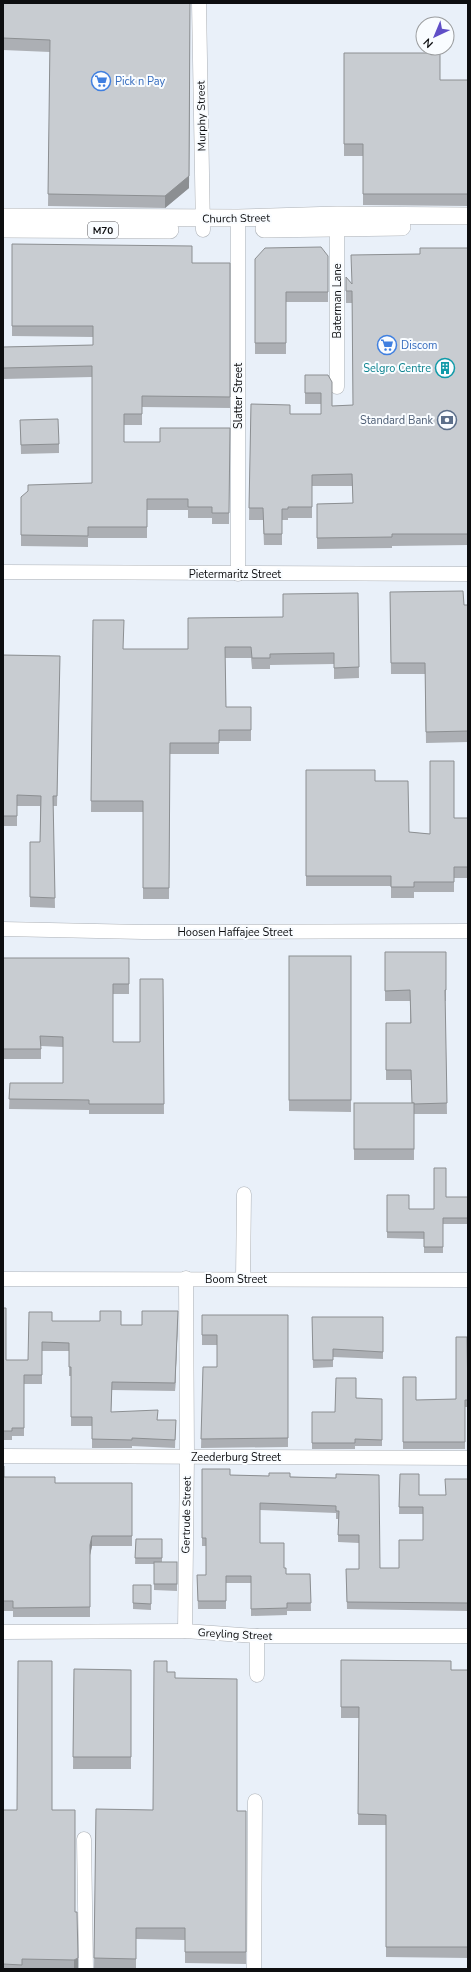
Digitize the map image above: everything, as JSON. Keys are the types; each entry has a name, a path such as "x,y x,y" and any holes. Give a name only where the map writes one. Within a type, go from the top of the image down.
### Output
{"main road":[{"name":"Church Street","path":"3,218 238,224 337,222 468,216"},
{"name":"Church Street","path":"337,222 468,228"},
{"name":"Church Street","path":"3,230 203,224"}],"street":[{"name":"Murphy Street","path":"199,3 203,224"},
{"name":"Baterman Lane","path":"337,222 337,387"},
{"name":"Slatter Street","path":"238,224 238,574"},
{"name":"Pietermaritz Street","path":"3,572 468,574"},
{"name":"Hoosen Haffajee Street","path":"3,929 143,932 468,931"},
{"path":"243,1279 244,1194"},
{"name":"Boom Street","path":"3,1279 186,1278 468,1280"},
{"name":"Gertrude Street","path":"185,1631 187,1456 186,1278"},
{"name":"Zeederburg Street","path":"3,1456 468,1458"},
{"name":"Greyling Street","path":"3,1632 185,1631 257,1636 468,1636"},
{"path":"257,1636 257,1675"},
{"path":"254,1969 255,1801"},
{"path":"84,1838 86,1969"}],"shaded area":[{"path":"3,3 468,3 468,1969 3,1969"}],"building":[{"path":"3,3 190,3 189,176 165,196 48,194 50,40 3,38"},
{"path":"344,53 415,53 415,56 440,56 440,80 468,80 468,194 363,194 363,144 344,144"},
{"path":"12,244 192,246 192,263 230,263 230,397 142,396 142,414 124,414 124,442 160,442 160,428 230,428 229,513 212,513 212,507 188,507 188,499 147,499 147,527 88,527 88,536 21,535 21,497 28,491 28,485 92,483 92,366 3,368 3,347 93,345 93,326 12,326"},
{"path":"321,247 328,256 328,292 286,292 286,343 255,343 255,259 265,248"},
{"path":"420,248 468,248 468,534 392,534 392,537 317,538 317,504 353,503 352,474 312,475 312,507 288,507 288,509 282,509 282,534 264,534 263,508 249,508 251,404 290,405 290,414 321,414 321,393 305,393 305,375 328,375 332,382 332,406 353,405 352,291 346,291 346,277 352,284 351,255 420,254"},
{"path":"58,419 59,444 21,445 20,420"},
{"path":"463,591 464,605 468,605 468,731 426,732 425,663 391,663 390,592"},
{"path":"358,593 359,667 334,668 334,653 270,654 270,658 252,658 251,647 225,647 226,707 251,707 251,730 219,730 219,743 170,743 169,888 143,888 143,801 91,801 93,620 124,620 123,649 188,649 188,618 283,617 283,594"},
{"path":"3,655 60,656 57,796 53,796 55,898 30,897 30,842 40,842 41,796 17,795 17,816 3,816"},
{"path":"430,761 454,761 454,818 468,818 468,867 454,867 454,882 414,882 414,887 391,887 391,876 306,876 306,770 375,770 375,781 408,781 409,832 430,834"},
{"path":"385,952 446,952 445,990 447,1103 412,1103 411,1070 386,1070 386,1023 411,1023 410,990 385,991"},
{"path":"289,956 351,956 351,1100 289,1100"},
{"path":"3,958 129,958 129,984 113,984 113,1042 140,1042 140,979 163,979 164,1104 89,1104 89,1100 9,1099 10,1083 63,1083 63,1037 40,1036 41,1049 3,1049"},
{"path":"354,1103 414,1103 414,1149 354,1149"},
{"path":"434,1168 446,1168 446,1197 468,1197 468,1218 443,1218 443,1247 424,1247 424,1232 387,1232 387,1195 409,1195 409,1209 434,1209"},
{"path":"3,1308 6,1308 6,1360 28,1360 29,1312 52,1312 52,1321 100,1321 100,1311 121,1311 121,1325 142,1325 142,1311 178,1311 175,1383 112,1382 111,1412 158,1410 157,1420 176,1420 175,1440 132,1438 132,1440 92,1439 92,1417 71,1417 71,1367 69,1367 69,1343 42,1342 42,1375 24,1375 24,1428 12,1428 12,1431 3,1431"},
{"path":"202,1315 288,1315 288,1438 201,1439 203,1367 217,1367 217,1335 202,1335"},
{"path":"312,1317 383,1317 383,1352 333,1349 333,1360 313,1360"},
{"path":"456,1337 467,1337 468,1400 465,1400 465,1442 403,1442 403,1377 416,1377 416,1400 456,1399"},
{"path":"336,1378 356,1378 356,1398 382,1399 382,1440 355,1439 355,1443 312,1443 312,1412 335,1412"},
{"path":"3,1466 4,1477 55,1477 55,1483 132,1483 132,1536 92,1536 90,1545 90,1607 13,1608 13,1601 3,1601"},
{"path":"202,1469 230,1469 230,1475 269,1476 269,1473 290,1473 290,1477 336,1478 336,1474 379,1475 380,1568 399,1568 399,1540 423,1540 423,1507 399,1507 400,1474 419,1474 419,1495 446,1495 445,1479 468,1479 468,1603 347,1602 346,1569 359,1569 359,1535 338,1535 339,1511 336,1511 336,1506 260,1503 260,1543 284,1543 284,1568 286,1568 286,1574 310,1574 311,1603 287,1603 287,1608 251,1609 251,1576 226,1576 226,1601 198,1601 197,1575 206,1575 206,1538 202,1538"},
{"path":"136,1539 162,1539 162,1558 135,1558"},
{"path":"154,1562 177,1562 177,1584 154,1584"},
{"path":"133,1585 151,1585 151,1604 133,1603"},
{"path":"341,1660 451,1661 451,1670 468,1670 468,1947 386,1947 386,1815 358,1814 359,1707 341,1707"},
{"path":"18,1661 52,1661 52,1810 75,1810 75,1912 77,1912 78,1958 74,1960 22,1959 22,1965 3,1964 3,1810 17,1810"},
{"path":"154,1661 167,1661 167,1672 175,1672 175,1678 237,1679 237,1811 246,1811 246,1952 185,1952 185,1928 136,1928 136,1959 94,1958 96,1809 153,1810"},
{"path":"74,1669 131,1670 131,1757 73,1757"}],"place":[{"name":"Pick n Pay","path":"101,81"},
{"name":"Discom","path":"387,345"},
{"name":"Selgro Centre","path":"445,368"},
{"name":"Standard Bank","path":"447,420"}]}
